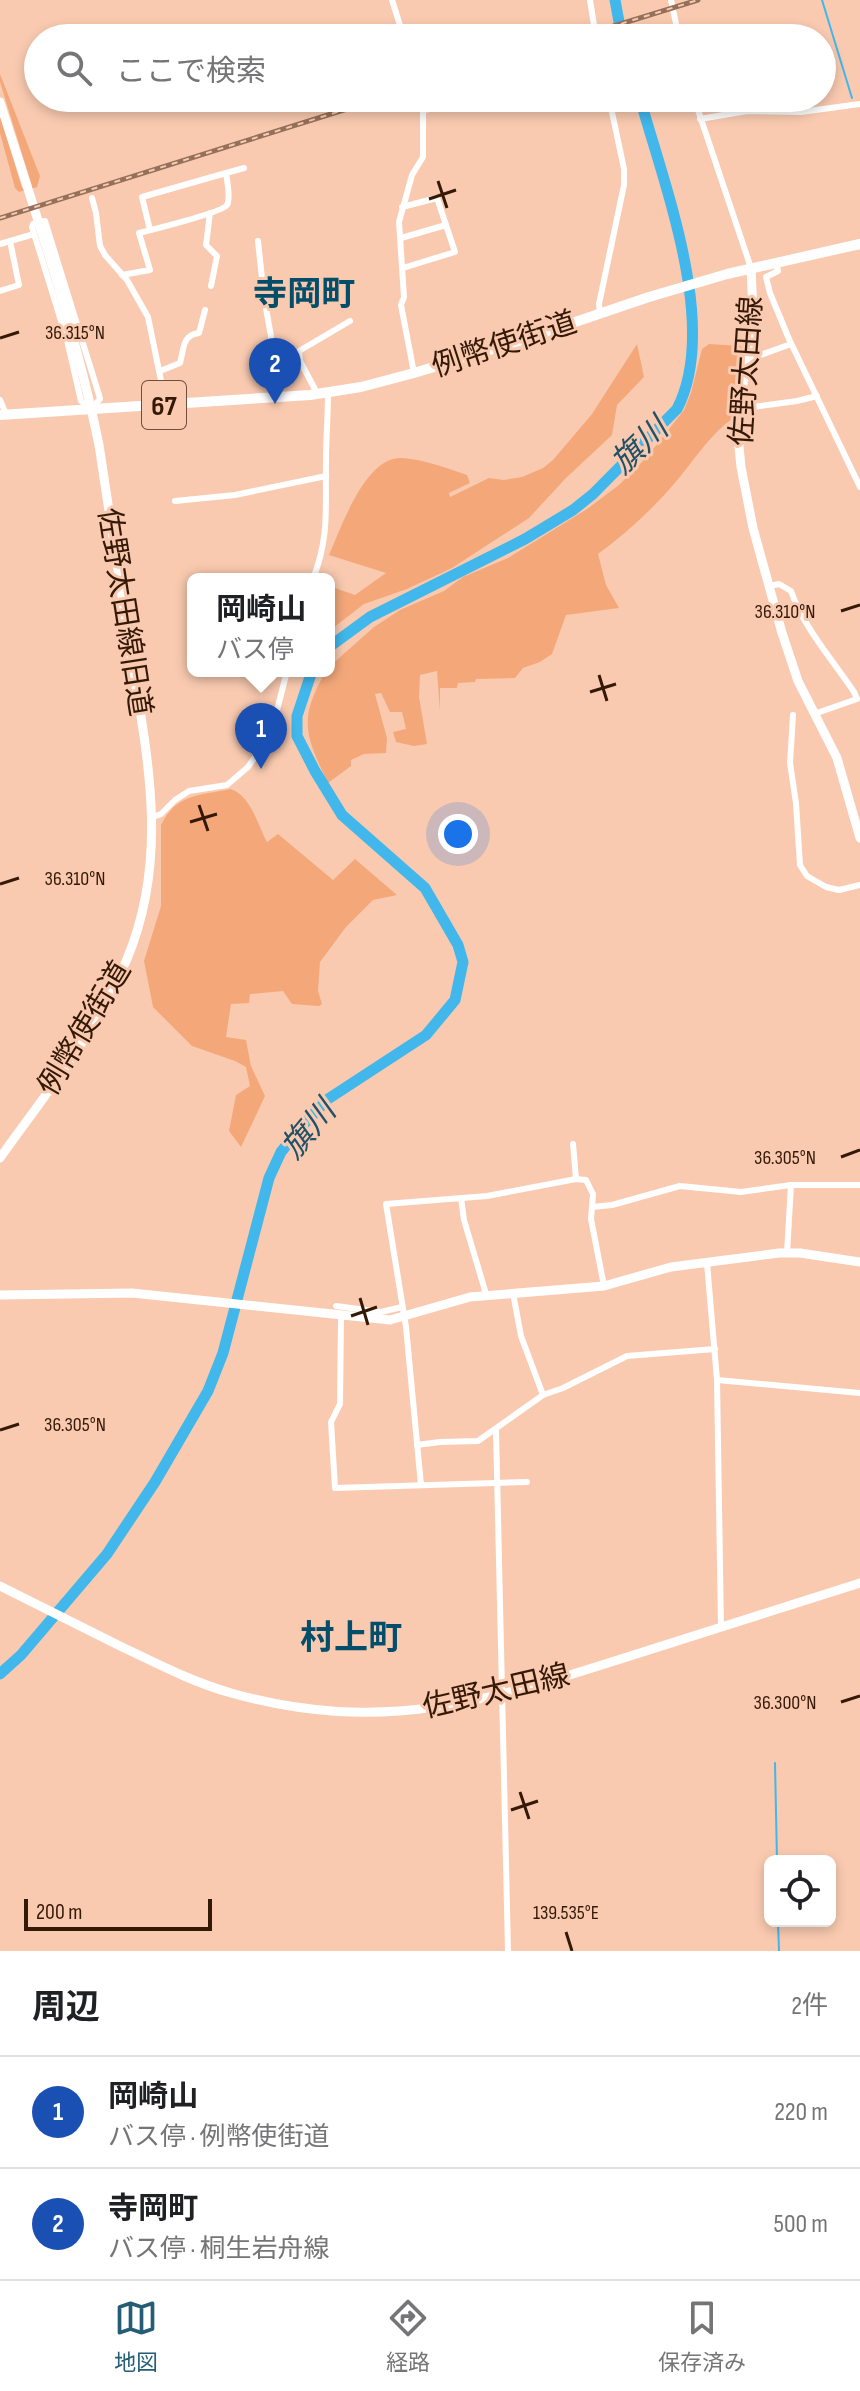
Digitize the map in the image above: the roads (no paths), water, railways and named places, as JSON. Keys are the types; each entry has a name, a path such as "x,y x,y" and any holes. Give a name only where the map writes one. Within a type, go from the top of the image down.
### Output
{"main road":[{"name":"佐野太田線旧道","path":"0,102 84,372 99,445 153,817"},
{"name":"例幣使街道","path":"323,394 414,373 658,294 746,269 860,244"},
{"name":"佐野太田線","path":"746,269 753,312 739,409 738,452 753,528 798,681 837,758 860,838"},
{"name":"67","path":"3,415 323,394"},
{"name":"例幣使街道","path":"0,1158 105,1004 127,960 148,882 153,817"},
{"path":"0,1295 102,1292 390,1320 403,1312 486,1294 604,1286 671,1267 787,1253 860,1262"},
{"name":"佐野太田線","path":"0,1586 204,1684 253,1699 302,1708 360,1713 403,1712 467,1703 502,1694 860,1583"}],"street":[{"path":"392,0 400,24"},
{"path":"590,0 594,24"},
{"path":"671,0 676,24"},
{"path":"836,107 860,104"},
{"path":"414,373 401,305 404,297 399,222 412,175 423,157 424,112"},
{"path":"600,313 599,304 624,185 624,169 612,112"},
{"path":"698,112 746,269"},
{"path":"700,119 741,112"},
{"path":"150,230 142,197 244,168"},
{"path":"122,275 150,270 139,233 224,209 228,203 226,173"},
{"path":"92,198 100,246 139,299 148,317 166,405"},
{"path":"402,207 437,198 455,252 403,268"},
{"path":"210,213 206,245 217,256 211,286"},
{"path":"46,222 100,399 91,409 80,397 33,224 46,222"},
{"path":"401,238 446,225"},
{"path":"0,244 34,234"},
{"path":"0,291 19,285 10,241"},
{"path":"258,241 275,359 278,362 298,356"},
{"path":"776,262 778,271 766,279 791,344 860,487"},
{"path":"160,371 180,363 184,341 199,333 205,310"},
{"path":"298,356 301,349 350,321"},
{"path":"747,357 791,344"},
{"path":"298,356 323,394 327,529 315,573"},
{"path":"739,409 817,396"},
{"path":"0,400 3,415"},
{"path":"175,501 235,495 326,476"},
{"path":"769,586 784,586 791,591 796,605 857,699 814,714"},
{"path":"153,817 189,791 227,785 248,767 271,734 285,677"},
{"path":"793,715 790,763 800,865 807,876 826,887 839,890 860,885"},
{"path":"573,1144 576,1179"},
{"path":"421,1485 414,1391 386,1204 511,1193 580,1178 589,1183 593,1194 591,1219 604,1286"},
{"path":"592,1207 612,1205 680,1186 741,1192 791,1185 860,1185"},
{"path":"787,1253 791,1185"},
{"path":"461,1198 464,1220 486,1294"},
{"path":"707,1263 717,1380 721,1627"},
{"path":"513,1293 521,1336 543,1395"},
{"path":"340,1308 403,1312"},
{"path":"341,1319 340,1404 331,1422 335,1488 527,1482"},
{"path":"417,1445 478,1441 543,1395 627,1356 715,1349"},
{"path":"717,1380 860,1393"},
{"path":"496,1430 508,1951"}],"waterway":[{"name":"旗川","path":"615,0 619,24"},
{"path":"822,0 829,24"},
{"path":"836,46 852,98"},
{"name":"旗川","path":"335,643 370,617 525,539 573,510 593,494 677,409 689,375 693,337 690,297 673,212 644,112"},
{"name":"旗川","path":"0,1674 21,1655 107,1554 155,1482 208,1391 223,1353 269,1178 281,1152 328,1099 426,1035 455,1000 463,962 458,945 425,888 342,815 297,736 297,716 310,677"},
{"path":"775,1763 777,1855"},
{"path":"778,1927 779,1951"}],"railway":[{"path":"620,24 698,0"},
{"path":"0,218 337,112"}],"place":[{"name":"寺岡町","path":"275,404"},
{"name":"岡崎山","path":"261,769"}],"district":[{"name":"寺岡町","path":"304,293"},
{"name":"村上町","path":"351,1637"}]}
